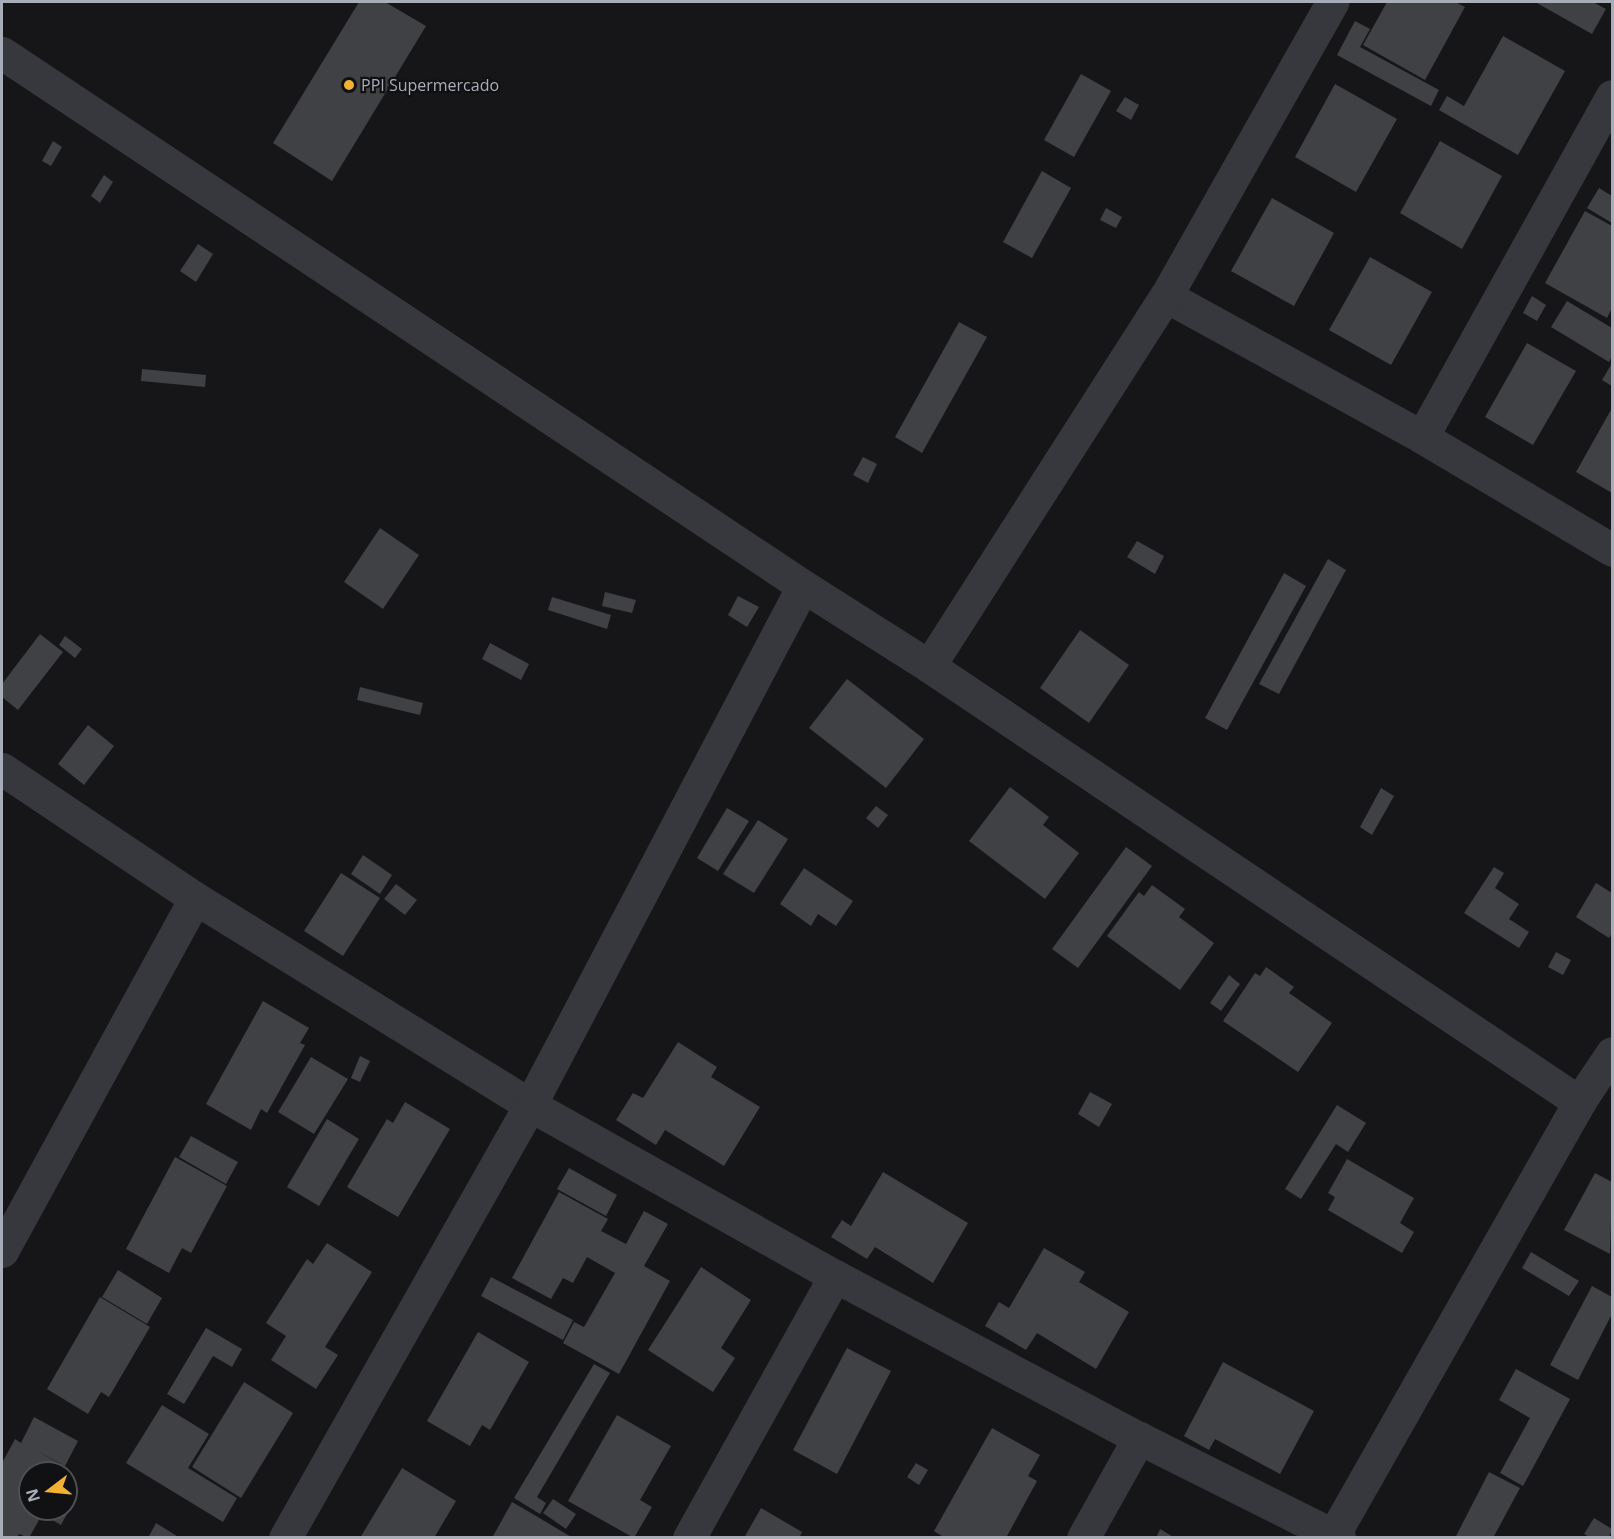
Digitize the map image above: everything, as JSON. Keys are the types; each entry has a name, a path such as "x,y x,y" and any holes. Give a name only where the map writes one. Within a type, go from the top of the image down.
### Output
{"street":[{"path":"929,666 1166,296 1332,2"},
{"path":"2,53 803,586 929,666 1579,1102"},
{"path":"1422,437 1612,96"},
{"path":"1166,296 1422,437 1612,550"},
{"path":"285,1538 530,1105 803,586"},
{"path":"2,769 195,898 530,1105 835,1276 1139,1438 1337,1536 1579,1102 1612,1053"},
{"path":"2,1251 195,898"},
{"path":"689,1538 835,1276"},
{"path":"1083,1538 1139,1438"}],"building":[{"name":"PPI Supermercado","path":"359,2 385,2 426,26 332,181 273,143"},
{"path":"1387,2 1455,2 1465,7 1425,80 1363,45"},
{"path":"1535,2 1593,2 1606,9 1592,34"},
{"path":"1355,21 1370,29 1360,47 1439,90 1431,106 1337,55"},
{"path":"1503,36 1565,71 1518,155 1439,110 1447,96 1464,106"},
{"path":"1081,74 1111,91 1074,157 1044,140"},
{"path":"1335,84 1397,119 1356,192 1295,157"},
{"path":"1125,97 1139,105 1131,120 1116,111"},
{"path":"53,141 62,147 51,166 42,161"},
{"path":"1440,141 1502,176 1462,249 1400,213"},
{"path":"1042,171 1071,188 1032,258 1003,242"},
{"path":"104,175 113,182 100,203 91,196"},
{"path":"1599,188 1612,196 1612,223 1587,208"},
{"path":"1272,198 1334,233 1294,306 1231,271"},
{"path":"1106,208 1122,217 1116,228 1100,220"},
{"path":"1585,211 1612,226 1612,308 1607,318 1545,283"},
{"path":"198,244 213,254 196,282 180,271"},
{"path":"1370,257 1432,292 1391,365 1329,330"},
{"path":"1532,296 1546,305 1537,321 1523,313"},
{"path":"1567,301 1612,328 1612,356 1609,362 1551,327"},
{"path":"959,322 987,337 922,453 895,437"},
{"path":"1527,343 1576,371 1533,445 1485,417"},
{"path":"1612,363 1612,386 1602,380"},
{"path":"142,369 206,375 205,387 141,381"},
{"path":"1612,408 1612,493 1576,472"},
{"path":"863,457 877,464 868,483 853,475"},
{"path":"380,528 419,555 383,609 344,582"},
{"path":"1137,541 1164,556 1155,574 1127,557"},
{"path":"1328,559 1346,570 1279,694 1259,684"},
{"path":"1284,573 1306,586 1227,730 1205,718"},
{"path":"605,592 636,600 632,613 602,606"},
{"path":"738,596 759,607 747,627 728,615"},
{"path":"552,597 611,615 607,629 548,610"},
{"path":"1080,630 1129,665 1089,723 1040,688"},
{"path":"40,634 63,652 18,710 2,697 2,684"},
{"path":"65,636 82,649 75,658 59,645"},
{"path":"490,643 529,664 521,680 482,659"},
{"path":"847,679 924,739 886,788 809,728"},
{"path":"360,687 423,703 420,715 357,700"},
{"path":"88,725 114,746 84,785 58,764"},
{"path":"1010,787 1049,817 1043,825 1079,853 1045,899 969,841"},
{"path":"1381,788 1394,796 1372,835 1360,827"},
{"path":"876,806 888,815 878,828 866,818"},
{"path":"727,808 749,821 718,871 697,858"},
{"path":"758,820 788,839 754,893 723,874"},
{"path":"1126,847 1152,866 1078,968 1052,949"},
{"path":"363,855 392,875 380,894 351,874"},
{"path":"1494,867 1504,873 1495,888 1519,904 1509,919 1529,932 1519,948 1464,913"},
{"path":"804,868 853,901 836,926 818,914 811,926 780,904"},
{"path":"341,873 380,898 343,956 304,931"},
{"path":"1596,883 1612,893 1612,933 1609,938 1576,917"},
{"path":"396,884 417,900 405,915 384,899"},
{"path":"1152,885 1185,909 1179,917 1214,943 1180,990 1107,936 1139,892 1144,896"},
{"path":"1556,952 1571,960 1563,975 1548,967"},
{"path":"1266,967 1294,987 1289,993 1332,1023 1298,1072 1223,1021 1255,973 1260,976"},
{"path":"1229,975 1240,984 1221,1011 1210,1003"},
{"path":"263,1001 309,1028 300,1043 305,1045 267,1113 261,1109 251,1130 206,1104"},
{"path":"678,1042 717,1067 711,1077 760,1107 724,1166 665,1130 656,1145 616,1120 633,1093 643,1098"},
{"path":"360,1056 370,1061 360,1082 351,1078"},
{"path":"311,1057 348,1079 314,1134 278,1112"},
{"path":"1090,1092 1112,1104 1099,1127 1078,1114"},
{"path":"405,1102 450,1129 398,1217 347,1187 387,1119 393,1123"},
{"path":"1337,1105 1366,1123 1348,1152 1336,1144 1301,1199 1285,1189"},
{"path":"327,1119 359,1139 319,1206 287,1187"},
{"path":"191,1136 238,1162 226,1184 179,1157"},
{"path":"175,1157 227,1186 191,1253 182,1248 169,1273 126,1249"},
{"path":"1347,1159 1414,1198 1400,1223 1414,1232 1402,1253 1328,1210 1335,1197 1328,1193"},
{"path":"569,1168 617,1195 606,1216 557,1189"},
{"path":"883,1172 968,1223 933,1283 875,1247 867,1259 831,1237 842,1220 851,1226"},
{"path":"1595,1173 1612,1182 1610,1254 1564,1230"},
{"path":"559,1192 608,1219 601,1231 626,1244 644,1211 668,1224 644,1266 670,1281 619,1374 563,1343 574,1322 584,1327 615,1273 587,1257 573,1283 563,1278 551,1299 512,1278"},
{"path":"327,1243 372,1272 325,1347 338,1355 316,1389 271,1360 286,1336 266,1323 307,1259 313,1264"},
{"path":"1044,1248 1085,1272 1079,1282 1129,1312 1096,1369 1037,1333 1026,1350 985,1326 999,1302 1009,1308"},
{"path":"1531,1252 1579,1281 1569,1296 1522,1268"},
{"path":"701,1267 751,1300 721,1348 735,1358 713,1392 648,1350"},
{"path":"118,1270 162,1298 147,1324 102,1297"},
{"path":"491,1277 573,1320 563,1340 481,1296"},
{"path":"1592,1286 1612,1297 1612,1314 1578,1380 1550,1365"},
{"path":"100,1297 150,1327 109,1397 101,1392 88,1414 47,1389"},
{"path":"206,1328 242,1349 232,1367 213,1356 184,1404 167,1394"},
{"path":"478,1332 529,1362 490,1430 482,1425 470,1446 427,1421"},
{"path":"847,1348 891,1371 837,1474 793,1450"},
{"path":"1223,1362 1314,1411 1280,1474 1215,1439 1209,1450 1184,1436"},
{"path":"594,1364 610,1373 537,1497 546,1503 540,1514 514,1498"},
{"path":"1516,1369 1570,1399 1523,1486 1500,1473 1530,1418 1499,1400"},
{"path":"244,1382 293,1413 241,1498 192,1467"},
{"path":"162,1405 209,1434 188,1468 237,1498 223,1522 126,1463"},
{"path":"617,1415 671,1446 640,1500 652,1507 634,1538 568,1501"},
{"path":"34,1417 78,1441 68,1461 56,1461 39,1452 55,1461 18,1461 18,1521 38,1521 29,1538 19,1534 17,1538 2,1538 2,1463 15,1439 21,1443"},
{"path":"992,1428 1040,1455 1028,1476 1037,1481 1006,1538 945,1538 934,1531"},
{"path":"916,1463 928,1470 919,1485 907,1477"},
{"path":"402,1468 456,1501 434,1538 360,1538"},
{"path":"1489,1472 1520,1488 1493,1538 1455,1538"},
{"path":"553,1499 576,1514 566,1529 543,1513"},
{"path":"512,1502 531,1513 573,1538 492,1538"},
{"path":"761,1508 802,1532 799,1538 744,1538"},
{"path":"1594,1518 1612,1529 1609,1538 1591,1538 1584,1534"},
{"path":"156,1523 180,1538 148,1538"},
{"path":"1160,1529 1175,1538 1156,1538"}],"place":[{"name":"PPI Supermercado","path":"349,85"}]}
